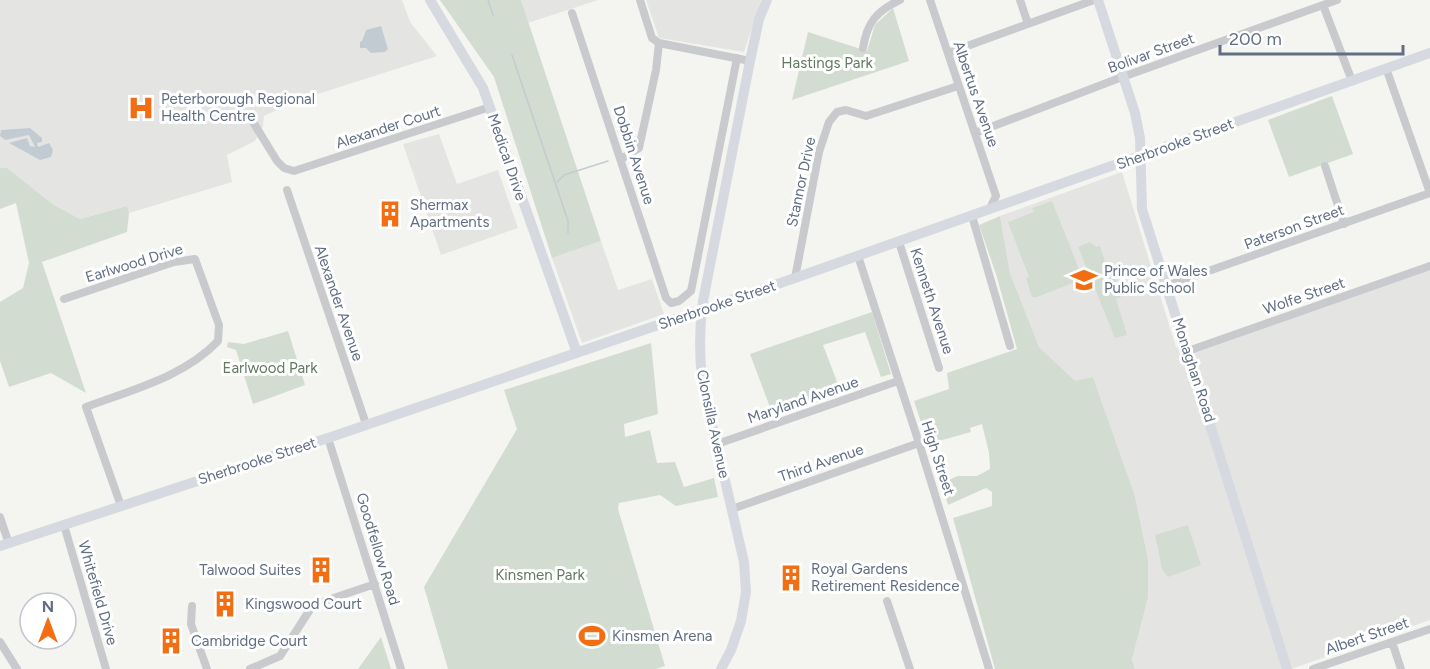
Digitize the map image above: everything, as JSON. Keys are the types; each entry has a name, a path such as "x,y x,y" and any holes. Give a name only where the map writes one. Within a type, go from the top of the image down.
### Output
{"main road":[{"name":"Medical Drive","path":"430,0 483,88 566,324 564,329 574,353"},
{"name":"Clonsilla Avenue","path":"721,669 731,650 741,621 746,592 744,562 703,386 700,361 701,310 750,61 759,19 767,0"},
{"name":"Monaghan Road","path":"1096,0 1135,113 1140,138 1142,209 1287,669"},
{"name":"Sherbrooke Street","path":"4,545 328,438 795,278 1430,53"}],"street":[{"path":"640,0 652,38 659,43 750,61"},
{"path":"863,48 866,33 873,18 900,0"},
{"name":"Albertus Avenue","path":"930,0 996,196"},
{"path":"1020,0 1028,24"},
{"path":"948,53 1096,0"},
{"name":"Bolivar Street","path":"975,133 1336,0"},
{"path":"1323,5 1352,81"},
{"name":"Dobbin Avenue","path":"572,13 666,298 671,303 679,301 691,291 737,58"},
{"path":"621,159 639,148 656,70 659,43"},
{"path":"1386,68 1430,193"},
{"name":"Stannor Drive","path":"795,278 819,152 829,122 837,112 846,110 866,116 958,86"},
{"name":"Alexander Court","path":"250,117 277,161 284,168 294,171 490,107"},
{"path":"1325,166 1344,224"},
{"name":"Alexander Avenue","path":"287,190 366,424"},
{"name":"Paterson Street","path":"1166,286 1430,193"},
{"path":"989,210 996,196 1007,200 1018,199"},
{"path":"972,216 1010,346"},
{"name":"Kenneth Avenue","path":"899,242 939,368"},
{"name":"High Street","path":"858,256 989,669"},
{"name":"Earlwood Drive","path":"64,299 174,262 195,259 219,325 218,341 206,354 161,379 86,407 121,506"},
{"name":"Wolfe Street","path":"1188,351 1430,266"},
{"name":"Maryland Avenue","path":"717,444 898,381"},
{"name":"Goodfellow Road","path":"328,438 401,669"},
{"name":"Third Avenue","path":"732,509 919,443"},
{"path":"0,517 4,545"},
{"name":"Whitefield Drive","path":"64,525 106,669"},
{"path":"250,669 280,656 313,605 375,584"},
{"path":"887,601 910,669"},
{"path":"192,606 191,624 207,669"},
{"name":"Albert Street","path":"1313,669 1430,629"},
{"path":"0,642 17,669"},
{"path":"1392,642 1401,669"}],"shaded area":[{"name":"Peterborough Regional Health Centre","path":"0,0 402,0 410,22 437,56 299,100 264,116 263,126 255,141 227,155 232,182 129,213 127,206 80,219 54,205 7,168 0,168"},
{"path":"521,0 598,0 528,23"},
{"path":"646,0 761,0 744,52 659,38"},
{"path":"381,26 388,49 385,52 371,53 366,48 360,48 360,42 366,30"},
{"path":"30,128 42,138 42,142 37,143 38,147 49,143 53,150 51,157 40,160 9,143 27,138 30,146 35,147 29,135 5,140 0,136 1,130"},
{"path":"439,134 457,184 498,170 518,228 441,255 403,144"},
{"path":"1122,172 1176,347 1198,352 1430,270 1430,620 1291,669 1135,669 1132,659 1148,598 1148,559 1135,496 1093,377 1075,382 1039,347 1010,273 1000,216"},
{"path":"601,241 618,290 652,279 664,314 582,343 552,258"}],"green space":[{"path":"440,0 521,0 601,241 552,258 494,77"},
{"name":"Hastings Park","path":"893,8 909,61 792,100 808,32 867,51 875,25"},
{"path":"1332,96 1353,154 1289,177 1268,120"},
{"path":"0,168 7,168 54,205 80,219 127,206 129,213 127,232 42,262 86,393 51,373 9,387 0,361 0,302 23,288 29,263 16,203 0,209"},
{"path":"1052,201 1083,279 1032,297 1026,278 1029,277 1008,222 1034,212 1032,208"},
{"path":"1000,216 1010,273 1039,347 1075,381 1093,377 1135,496 1148,559 1148,598 1132,659 1135,669 995,669 953,518 992,506 992,492 986,488 948,505 941,483 958,476 977,476 990,469 989,453 982,424 970,428 971,432 928,444 914,401 949,389 947,373 1017,349 996,274 979,225"},
{"path":"1090,242 1096,247 1100,246 1107,268 1117,265 1119,270 1114,272 1121,297 1116,299 1127,335 1115,338 1078,247"},
{"path":"872,312 891,374 881,377 865,332 823,345 841,392 774,418 750,354"},
{"name":"Earlwood Park","path":"288,331 305,385 253,404 236,350 227,347 228,342 244,344"},
{"name":"Kinsmen Park","path":"651,343 658,414 624,424 625,437 650,430 657,463 675,462 684,487 714,478 718,497 676,506 660,495 619,503 618,509 665,666 656,669 448,669 424,587 517,429 504,390"},
{"path":"1188,525 1201,565 1168,577 1162,569 1155,535"},
{"path":"381,637 391,669 358,669"}],"waterway":[{"path":"488,0 493,15"},
{"path":"512,55 568,221 568,233"},
{"path":"557,182 564,175 608,161"}],"place":[{"name":"Peterborough Regional Health Centre","path":"141,108"},
{"name":"Shermax Apartments","path":"390,214"},
{"name":"Prince of Wales Public School","path":"1084,280"},
{"name":"Talwood Suites","path":"321,570"},
{"name":"Royal Gardens Retirement Residence","path":"791,578"},
{"name":"Kingswood Court","path":"225,604"},
{"name":"Kinsmen Arena","path":"592,636"},
{"name":"Cambridge Court","path":"171,641"}]}
